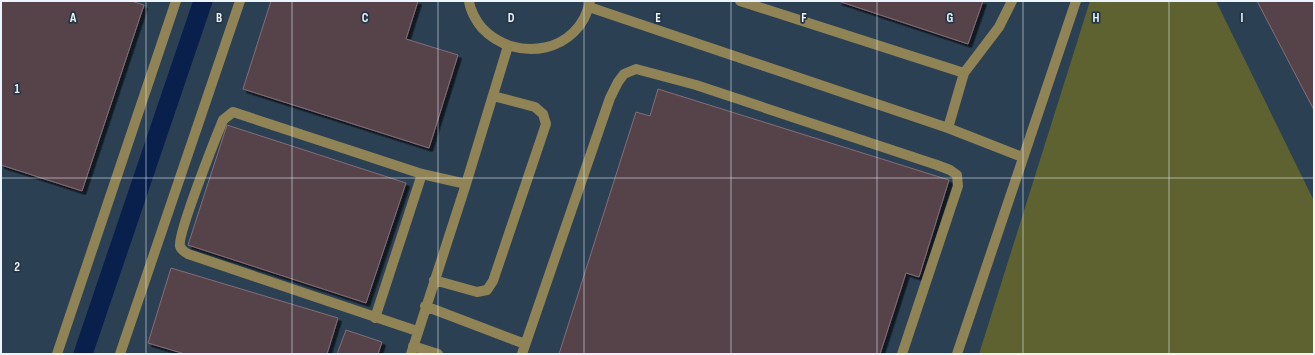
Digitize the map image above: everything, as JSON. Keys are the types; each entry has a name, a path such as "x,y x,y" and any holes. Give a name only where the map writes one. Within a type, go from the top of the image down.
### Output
{"street":[{"path":"57,354 176,1"},
{"path":"120,354 240,1"},
{"path":"468,1 477,23 490,37 508,46 522,50 536,50 556,44 574,31 583,20 590,4 948,128 1022,158"},
{"path":"740,1 964,73"},
{"path":"948,128 964,73 999,27 1012,1"},
{"path":"957,354 1076,1"},
{"path":"438,354 412,350 425,306 466,184 508,46"},
{"path":"522,354 610,98 624,74 636,69 696,85 955,172 959,180 958,186 902,354"},
{"path":"434,280 478,292 487,290 494,281 546,124 543,114 535,107 492,96"},
{"path":"418,331 375,318 188,254 182,250 179,245 180,238 222,120 233,112 422,174 466,184"},
{"path":"375,318 422,174"},
{"path":"425,306 525,344"}],"shaded area":[{"path":"1,1 1314,1 1314,354 1,354"}],"green space":[{"path":"1090,1 1216,1 1314,201 1314,354 979,354"}],"building":[{"path":"1,1 131,1 144,5 82,191 1,165"},
{"path":"271,1 418,1 406,39 458,55 429,148 243,89"},
{"path":"838,1 983,1 968,44"},
{"path":"1257,1 1314,1 1314,110"},
{"path":"658,89 949,180 919,277 906,273 880,354 559,354 636,112 650,116"},
{"path":"227,125 406,183 366,303 188,245"},
{"path":"171,268 338,318 327,354 185,354 148,343"},
{"path":"346,330 382,342 378,354 337,354"}],"waterway":[{"path":"83,354 203,1"}]}
